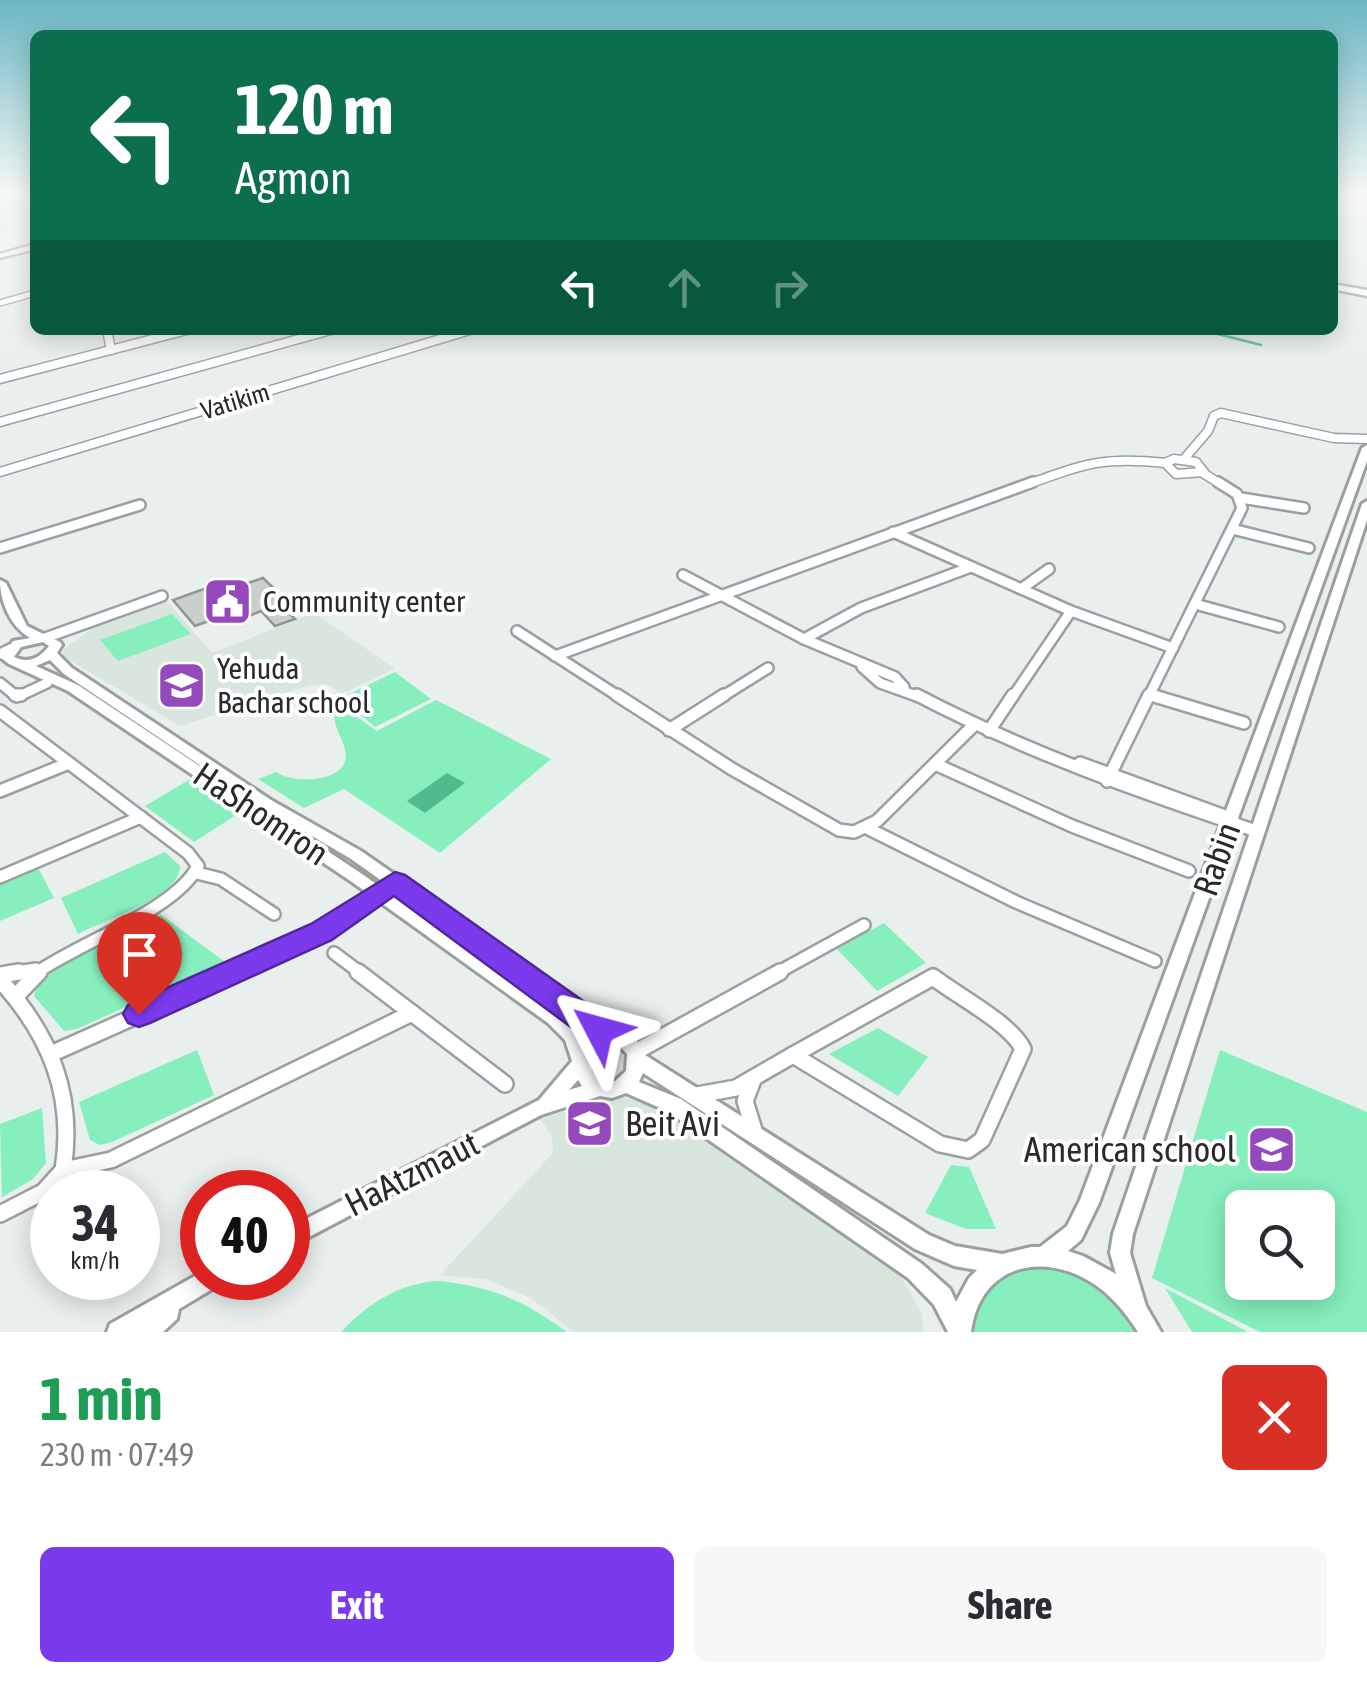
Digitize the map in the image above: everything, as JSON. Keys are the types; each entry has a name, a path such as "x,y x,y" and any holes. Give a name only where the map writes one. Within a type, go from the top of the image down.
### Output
{"main road":[{"path":"0,266 30,259"},
{"path":"1338,289 1367,296"},
{"path":"1338,290 1367,296"}],"street":[{"path":"0,302 30,294"},
{"path":"108,335 111,350"},
{"path":"0,379 169,335"},
{"path":"0,422 312,335"},
{"name":"Vatikim","path":"0,472 453,335"},
{"path":"1184,460 1220,416"},
{"path":"1220,416 1334,438 1367,439"},
{"path":"1220,416 1367,449"},
{"path":"1196,448 1196,462"},
{"name":"Rabin","path":"1045,1256 1064,1243 1082,1221 1367,449"},
{"path":"554,656 1095,460 1184,460 1196,462 1203,473"},
{"path":"1164,463 1167,470 1180,475 1203,473 1240,498 1304,508"},
{"path":"1109,777 1242,508 1240,498"},
{"name":"Rabin","path":"1136,1309 1120,1253 1123,1234 1367,504"},
{"path":"0,548 140,505"},
{"path":"1232,529 1309,548"},
{"path":"893,532 1070,611 1173,648"},
{"path":"804,639 862,608 971,567"},
{"path":"1021,589 1049,569"},
{"path":"683,575 862,666 880,683 907,690 989,732 1256,831"},
{"path":"0,582 22,628 10,656"},
{"path":"10,656 162,596"},
{"path":"1195,604 1280,627"},
{"path":"989,732 1070,611"},
{"name":"HaShomron","path":"22,628 48,644 68,670 250,792 395,882 613,1036"},
{"path":"517,631 822,823 839,830 867,828 1016,902 1155,960"},
{"path":"10,656 48,644"},
{"name":"HaShomron","path":"10,656 73,688 380,894 554,1018 572,1036 579,1060"},
{"path":"669,730 768,668"},
{"path":"0,683 17,698 47,683"},
{"path":"1150,694 1244,723"},
{"path":"2,715 141,816 188,853 198,866 190,886 93,936 42,968 28,978 16,996"},
{"path":"867,828 974,725"},
{"path":"0,792 69,763"},
{"path":"935,764 1072,826 1189,871"},
{"path":"0,876 141,816"},
{"path":"197,874 221,879 274,914"},
{"path":"53,1052 302,942 395,882"},
{"path":"638,1056 864,925"},
{"path":"334,953 505,1084"},
{"path":"42,968 0,977 53,1052 66,1122 63,1170 111,1160 412,1013"},
{"path":"696,1095 718,1095 754,1079 793,1055 933,977 970,1006 1014,1030 1023,1049 982,1140 975,1149 964,1151 940,1144 793,1055"},
{"path":"960,1332 942,1298 916,1270 674,1105 614,1085 588,1082 579,1060 593,1040 613,1036 627,1041 638,1056 922,1242 954,1256 1001,1264"},
{"path":"614,1085 636,1072 638,1056"},
{"name":"HaAtzmaut","path":"536,1110 562,1089 579,1060"},
{"path":"754,1079 745,1101 749,1122 757,1135"},
{"name":"HaAtzmaut","path":"310,1227 536,1110 614,1085"},
{"path":"0,1214 30,1199"},
{"path":"960,1332 965,1303 974,1285 1001,1264 1024,1256 1045,1256 1094,1272 1136,1309 1150,1332"},
{"path":"118,1332 180,1296"},
{"path":"148,1332 183,1300"}],"shaded area":[{"path":"165,599 212,653 315,613 395,669 341,694 327,684 310,685 180,726 64,657 63,650 94,627"},
{"path":"172,614 191,634 118,661 100,640"},
{"path":"395,672 431,699 375,727 341,698"},
{"path":"436,700 551,759 440,853 344,789 304,808 258,779 276,772 297,779 322,778 341,768 345,750 334,712 340,705 377,731"},
{"path":"447,773 465,783 425,813 407,801"},
{"path":"192,778 241,812 194,842 145,806"},
{"path":"165,852 180,866 168,888 78,934 61,898"},
{"path":"38,868 54,898 0,921 0,884"},
{"path":"160,914 225,962 77,1029 64,1031 34,996 40,985 88,949"},
{"path":"884,923 926,963 877,991 837,949"},
{"path":"878,1028 928,1057 898,1096 829,1054"},
{"path":"197,1050 214,1095 112,1142 100,1145 90,1140 79,1102"},
{"name":"American school","path":"1220,1050 1367,1112 1367,1332 1260,1332 1152,1278"},
{"path":"615,1095 649,1103 899,1274 922,1313 923,1332 574,1332 531,1298 485,1279 440,1275 553,1153 552,1136 540,1119"},
{"path":"42,1108 46,1163 40,1170 30,1170 30,1181 2,1197 0,1124"},
{"path":"951,1165 969,1167 996,1229 966,1229 925,1213"},
{"path":"1032,1267 1064,1273 1093,1285 1118,1305 1136,1332 971,1332 990,1289 1008,1276"},
{"path":"439,1281 507,1297 567,1332 341,1332 386,1296"},
{"path":"1165,1288 1248,1332 1192,1332"}],"building":[{"name":"Community center","path":"263,578 286,600 279,603 295,619 275,626 261,611 249,616 242,609 195,626 173,600 215,585 221,592"}],"waterway":[{"path":"1222,335 1261,345"}],"place":[{"name":"Community center","path":"228,602"},
{"name":"Yehuda Bachar school","path":"182,686"},
{"name":"Beit Avi","path":"590,1124"},
{"name":"American school","path":"1271,1150"}],"route":[{"path":"139,1014 322,932 395,882 599,1030"}]}
